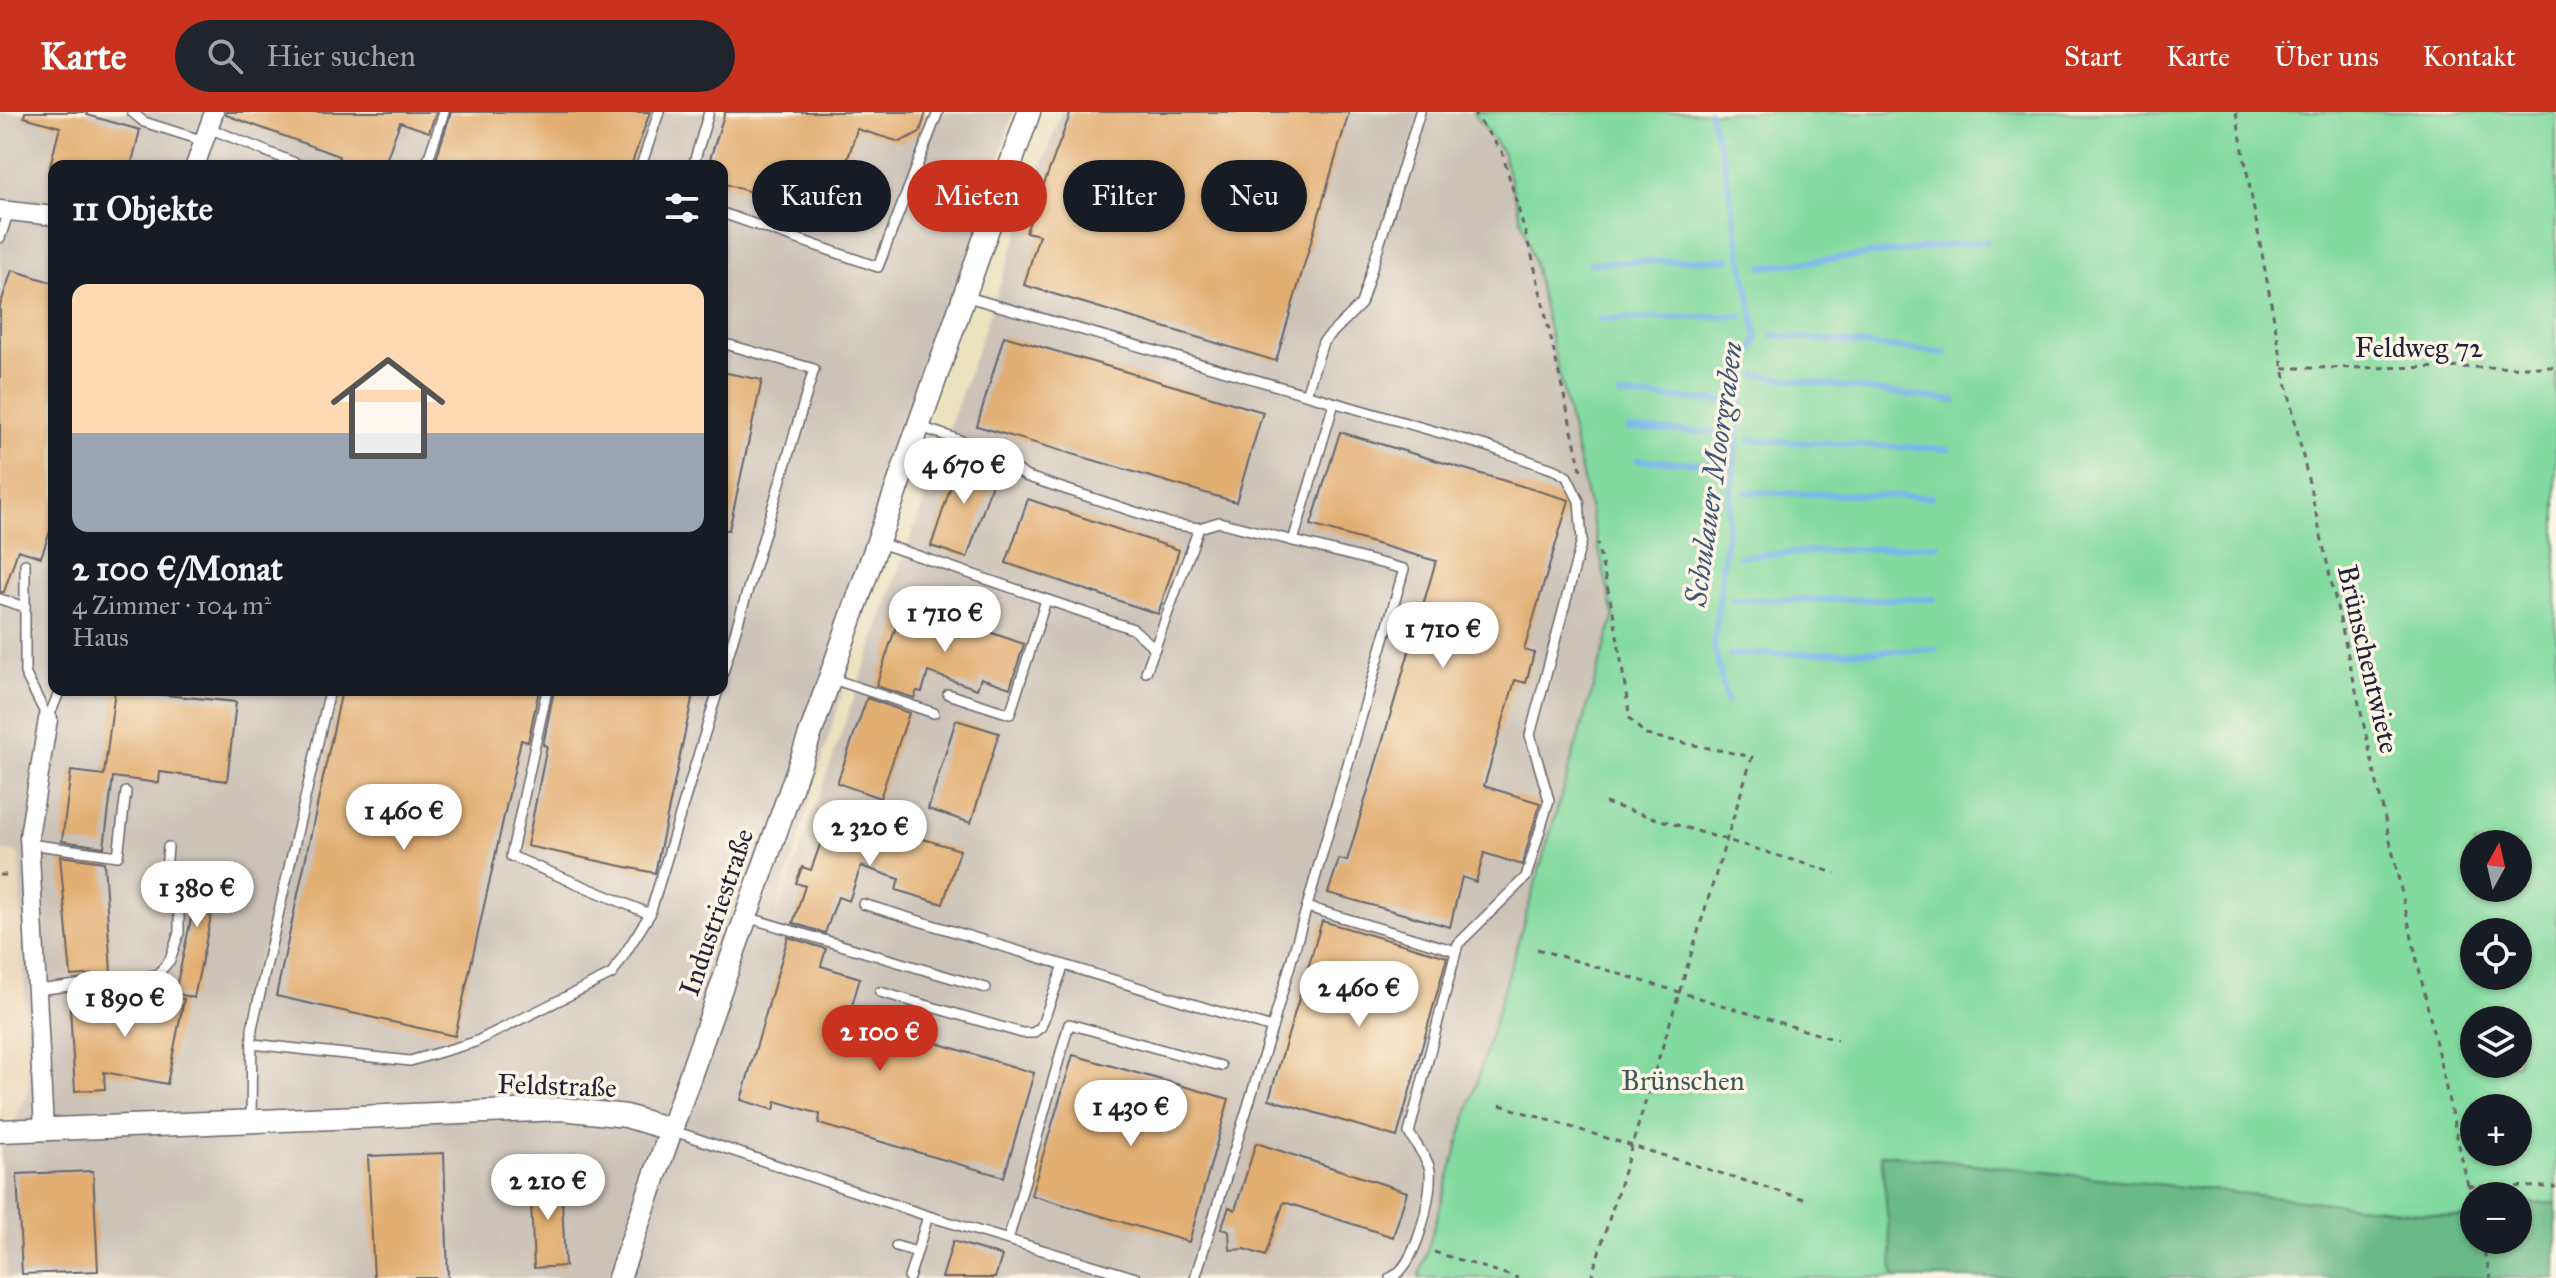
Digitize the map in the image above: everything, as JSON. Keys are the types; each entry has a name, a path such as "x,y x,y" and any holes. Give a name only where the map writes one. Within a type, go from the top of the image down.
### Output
{"street":[{"name":"Industriestraße","path":"619,1278 1029,112"},
{"path":"197,160 209,127"},
{"path":"4,211 48,215"},
{"path":"44,1130 29,844 48,719"},
{"name":"Feldstraße","path":"0,1131 563,1109 626,1116 672,1130"}],"lane":[{"path":"132,112 144,122 209,127 288,160"},
{"path":"428,160 444,112"},
{"path":"643,160 659,112"},
{"path":"695,160 709,112"},
{"path":"728,215 878,267 938,112"},
{"path":"1306,394 1323,342 1361,304 1420,112"},
{"path":"0,238 4,211"},
{"path":"964,296 1306,394 1558,471 1567,477 1579,501 1582,540 1530,735 1549,800 1526,877 1458,944 1409,1133 1430,1169 1426,1202 1411,1259 1390,1278"},
{"path":"728,345 814,369 728,656"},
{"path":"1293,541 1334,403"},
{"path":"918,426 997,453 1025,476 1172,524 1199,528 1219,522 1404,569 1272,1028 1195,1278"},
{"path":"1146,672 1199,528"},
{"path":"877,542 1133,629 1155,648"},
{"path":"25,564 25,673 48,719"},
{"path":"0,599 25,607"},
{"path":"948,694 1010,714 1046,600"},
{"path":"830,678 934,713"},
{"path":"48,719 58,696"},
{"path":"251,1122 252,1028 329,696"},
{"path":"546,696 511,856 650,914"},
{"path":"252,1044 410,1061 475,1042 612,974 650,914 716,696"},
{"path":"29,844 118,856 126,792"},
{"path":"37,990 157,975 170,960 179,933 179,915 165,880 168,847"},
{"path":"863,904 1272,1028"},
{"path":"1307,907 1456,951"},
{"path":"746,917 986,988"},
{"path":"880,992 1022,1033 1033,1033 1041,1027 1064,965"},
{"path":"1008,1240 1069,1024 1221,1066"},
{"name":"Feldstraße","path":"672,1130 928,1216 1136,1278"},
{"path":"909,1278 928,1216"},
{"path":"896,1246 917,1252"}],"path":[{"path":"1473,112 1502,152 1533,260 1581,470"},
{"name":"Brünschentwiete","path":"2236,112 2283,368 2466,1182"},
{"name":"Feldweg 72","path":"2283,368 2556,367"},
{"path":"1591,1278 1634,1147 1752,757 1646,735 1630,719 1614,616 1594,530"},
{"path":"1605,803 1835,873"},
{"path":"1537,949 1837,1040"},
{"path":"1500,1105 1807,1200"},
{"path":"2532,1187 2556,1187"},
{"path":"1434,1252 1518,1278"},
{"path":"2485,1254 2491,1278"}],"shaded area":[{"path":"0,112 1013,112 999,160 907,160 907,232 978,232 772,929 1019,232 1047,232 1047,160 1044,160 1061,112 1473,112 1502,152 1533,260 1614,616 1419,1278 7,1278 0,1153 29,1091 19,853 0,850"},
{"path":"0,850 19,852 29,1091 0,1153"},
{"path":"0,1167 7,1278 0,1278"}],"green space":[{"name":"Brünschen","path":"1473,112 2556,112 2556,1203 2532,1204 2532,1182 2460,1182 2460,1217 1882,1154 1894,1278 1419,1278 1614,616 1533,260 1502,152"},
{"path":"1881,1154 2460,1217 2460,1254 2532,1254 2532,1204 2556,1203 2556,1278 1894,1278"}],"building":[{"path":"25,112 87,112 87,115 140,130 132,160 52,160 60,127 24,117"},
{"path":"226,112 436,112 429,132 400,122 386,160 338,160 339,156 226,115"},
{"path":"451,112 650,112 633,160 436,160"},
{"path":"725,112 926,112 920,132 900,142 857,129 847,160 752,160 752,192 728,185 728,160 710,159"},
{"path":"1071,112 1349,112 1276,361 1024,285 1039,235 1026,232 1047,232 1047,176"},
{"path":"12,270 48,281 48,537 41,557 18,550 4,592 0,592 0,306"},
{"path":"1004,336 1263,412 1236,502 977,426"},
{"path":"728,373 762,380 728,530"},
{"path":"1340,432 1569,500 1524,650 1534,653 1526,683 1515,680 1484,786 1540,803 1522,865 1484,853 1476,882 1462,877 1450,927 1328,893 1339,859 1347,861 1436,561 1311,525"},
{"path":"962,453 998,466 967,558 931,546"},
{"path":"1028,499 1179,550 1158,614 1006,563"},
{"path":"904,603 1024,644 1010,688 981,678 977,689 928,672 922,692 917,691 914,698 876,686"},
{"path":"114,696 176,696 236,702 227,781 160,772 159,783 113,777 104,847 62,841 71,771 104,775"},
{"path":"341,696 538,696 528,742 521,740 455,1036 276,996"},
{"path":"553,696 693,696 655,873 527,846 547,746 543,745"},
{"path":"867,698 909,713 880,798 837,783"},
{"path":"956,720 999,733 971,823 928,809"},
{"path":"831,814 911,842 913,836 960,850 943,904 896,890 899,879 861,866 849,901 838,897 825,933 793,923 805,886 796,883 802,867 811,870"},
{"path":"60,856 104,862 111,973 71,976"},
{"path":"190,867 220,873 194,998 175,993 198,886 186,884"},
{"path":"1322,921 1447,957 1397,1137 1269,1099"},
{"path":"788,937 826,949 821,966 860,978 849,1016 1034,1073 1004,1177 819,1124 820,1114 776,1101 774,1110 741,1100"},
{"path":"128,988 184,999 167,1084 104,1072 105,1089 75,1091 70,1008 124,1005"},
{"path":"1073,1055 1229,1099 1189,1242 1031,1195"},
{"path":"1256,1143 1407,1192 1393,1237 1284,1202 1265,1256 1245,1249 1230,1250 1229,1231 1221,1229 1229,1207 1235,1210"},
{"path":"444,1153 448,1278 374,1278 368,1156"},
{"path":"93,1171 98,1271 22,1274 17,1174"},
{"path":"561,1176 565,1266 534,1268 530,1178"},
{"path":"953,1241 1002,1256 995,1278 942,1278"}],"waterway":[{"name":"Schulauer Moorgraben","path":"1709,112 1723,158 1757,338 1744,377 1714,645 1727,702"},
{"path":"1762,267 1987,241"},
{"path":"1590,263 1730,259"},
{"path":"1600,319 1741,316"},
{"path":"1772,335 1946,353"},
{"path":"1756,375 1955,401"},
{"path":"1620,396 1726,401"},
{"path":"1629,429 1721,433"},
{"path":"1750,440 1948,449"},
{"path":"1637,460 1718,464"},
{"path":"1745,492 1931,497"},
{"path":"1740,556 1937,545"},
{"path":"1731,600 1935,599"},
{"path":"1730,655 1936,650"}]}
